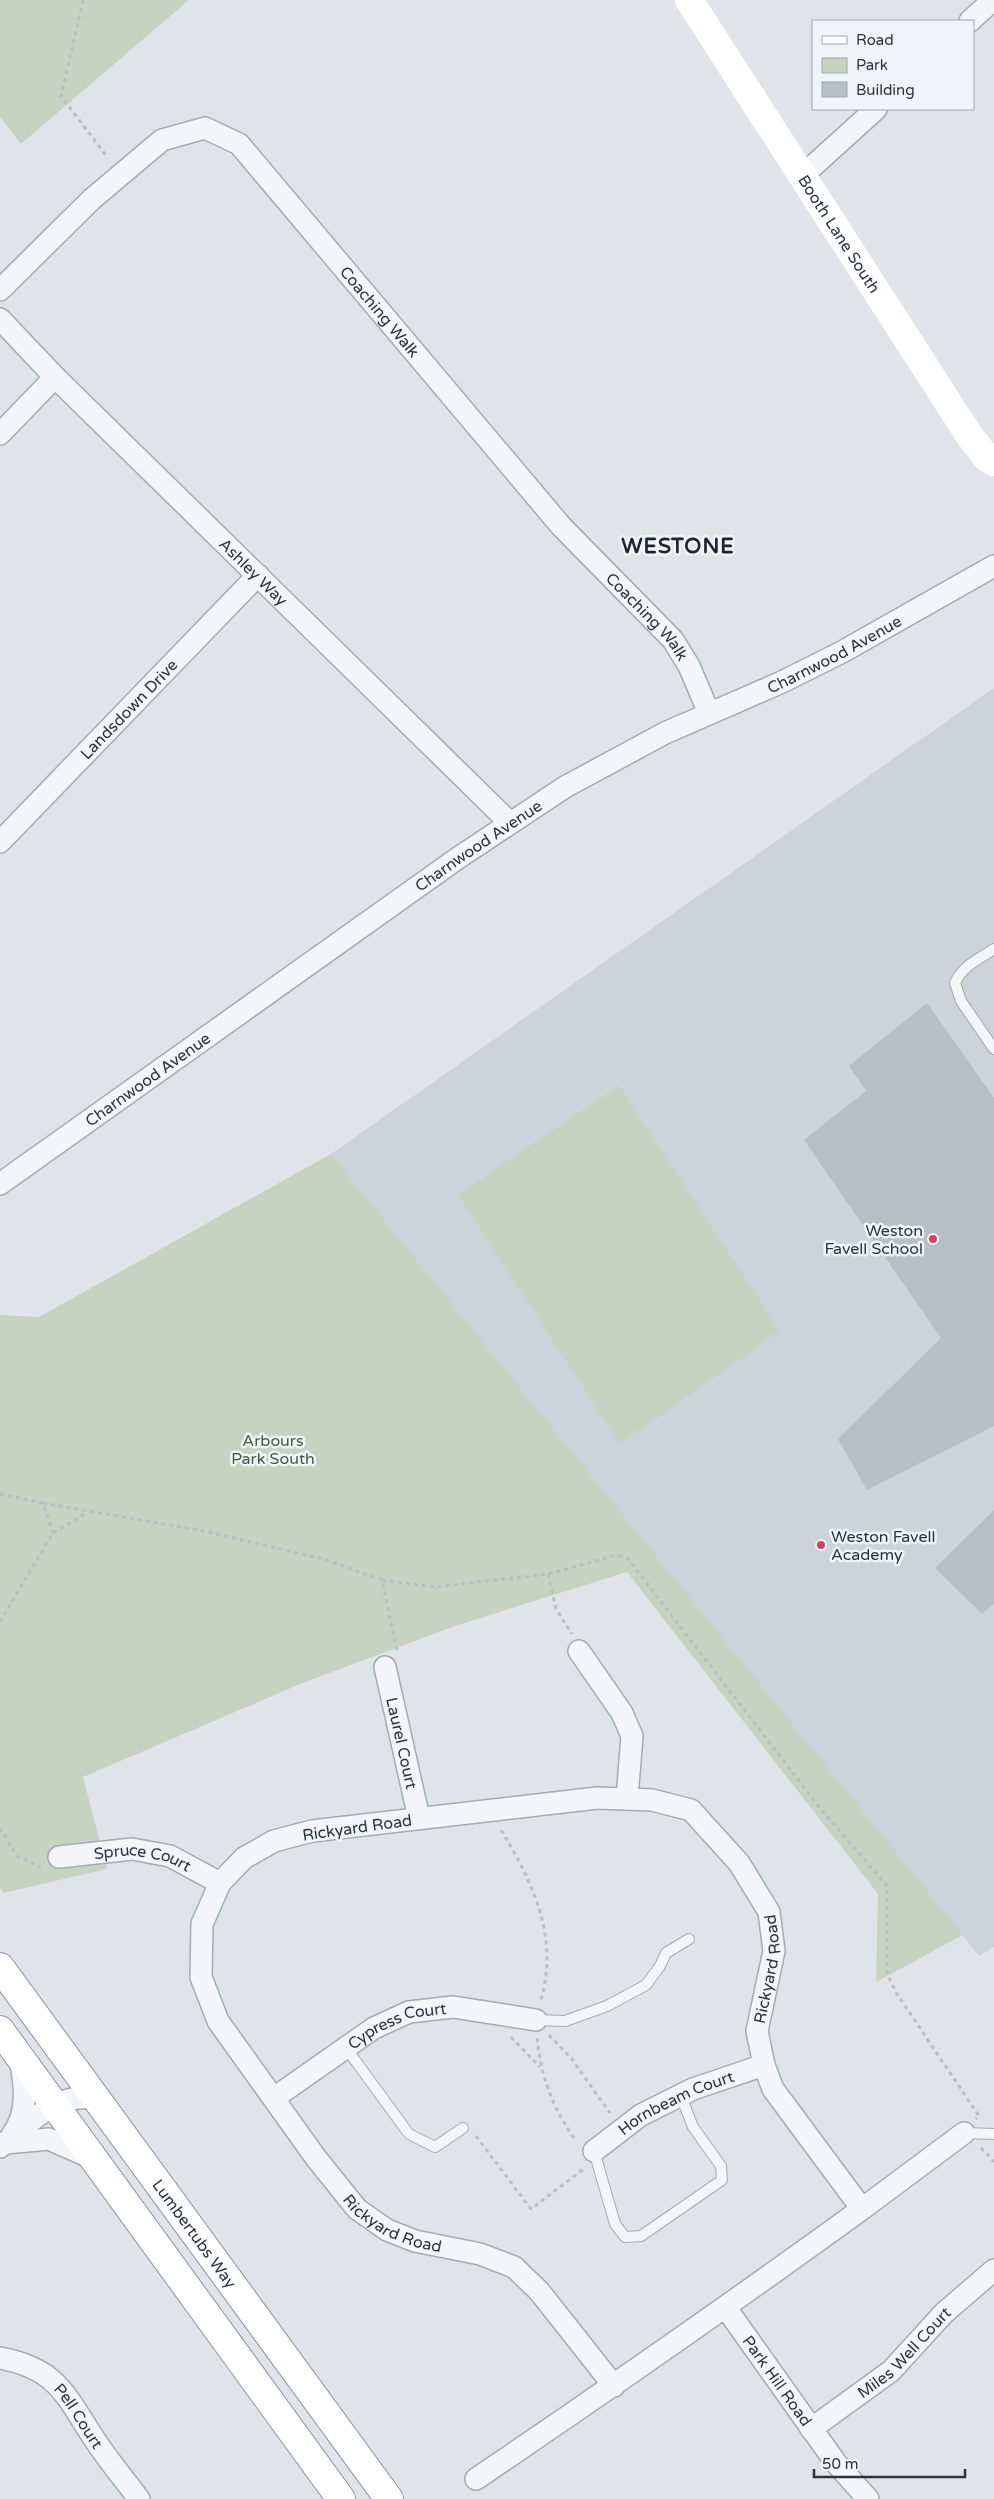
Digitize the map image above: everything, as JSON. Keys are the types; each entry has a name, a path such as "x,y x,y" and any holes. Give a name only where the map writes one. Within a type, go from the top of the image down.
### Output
{"main road":[{"name":"Booth Lane South","path":"689,0 970,435 987,458 994,462"},
{"name":"Lumbertubs Way","path":"0,1967 389,2499"},
{"path":"0,2030 341,2499"}],"street":[{"path":"971,20 993,0"},
{"path":"802,176 875,110"},
{"name":"Coaching Walk","path":"0,290 92,199 162,140 205,128 239,144 562,526 672,640 689,666 709,713"},
{"name":"Ashley Way","path":"0,319 55,377 509,822"},
{"path":"0,434 55,377"},
{"name":"Charnwood Avenue","path":"0,1184 509,822 603,766 709,713 782,682 842,652 994,566"},
{"name":"Landsdown Drive","path":"0,842 258,575"},
{"path":"579,1650 622,1713 632,1736 627,1798"},
{"name":"Laurel Court","path":"385,1667 419,1818"},
{"name":"Rickyard Road","path":"614,2386 539,2291 514,2267 480,2254 415,2241 388,2230 357,2209 316,2158 218,2022 200,1977 202,1924 220,1883 244,1858 274,1842 312,1831 597,1798 652,1800 691,1810 739,1863 769,1912 774,1951 757,2031 764,2065 773,2089 862,2209"},
{"name":"Spruce Court","path":"59,1857 132,1849 170,1856 220,1883"},
{"name":"Cypress Court","path":"274,2098 374,2028 409,2012 453,2007 536,2020"},
{"path":"3,2145 17,2128 24,2105 25,2082 20,2058"},
{"name":"Hornbeam Court","path":"594,2151 642,2115 680,2096 764,2065"},
{"path":"3,2145 54,2104 81,2096 96,2099"},
{"path":"476,2479 726,2308 964,2134"},
{"path":"3,2145 49,2139 94,2159"},
{"name":"Miles Well Court","path":"811,2429 891,2371 944,2313 994,2270"},
{"name":"Park Hill Road","path":"726,2308 836,2463 868,2499"},
{"name":"Pell Court","path":"0,2358 22,2362 45,2374 68,2395 93,2438 139,2499"}],"lane":[{"path":"994,949 959,974 955,983 961,1001 994,1049"},
{"path":"536,2020 565,2021 607,2006 646,1985 660,1966 666,1953 689,1939"},
{"path":"346,2048 409,2134 435,2147 463,2128"},
{"path":"594,2151 615,2224 626,2237 641,2236 722,2180 721,2166 694,2126 680,2096"},
{"path":"964,2134 994,2134"}],"path":[{"path":"83,0 61,96 120,175"},
{"path":"0,1494 214,1533 324,1560 382,1580 434,1587 548,1574 617,1555 628,1559 820,1808 887,1886 887,1974 897,1994 979,2116 964,2134"},
{"path":"44,1503 53,1533"},
{"path":"0,1622 53,1533 89,1511"},
{"path":"548,1574 556,1609 579,1650"},
{"path":"382,1580 398,1658 385,1667"},
{"path":"463,2128 478,2137 531,2208 584,2169 594,2151 582,2149 560,2119 540,2068 536,2020 546,1982 546,1938 539,1902 523,1866 490,1810"},
{"path":"0,1828 17,1856 41,1868 59,1857"},
{"path":"488,2012 540,2068"},
{"path":"536,2020 570,2058 622,2129"}],"shaded area":[{"name":"Weston Favell Academy","path":"994,688 994,1947 979,1956 331,1154"}],"green space":[{"path":"0,0 189,0 21,144 0,117"},
{"path":"619,1085 780,1331 620,1444 458,1195"},
{"name":"Arbours Park South","path":"331,1154 963,1935 876,1982 878,1894 627,1572 458,1625 305,1682 83,1777 107,1869 4,1893 0,1888 0,1315 39,1317"}],"building":[{"name":"Weston Favell School","path":"927,1003 994,1098 994,1426 867,1490 838,1439 941,1338 804,1140 866,1091 849,1066"},
{"path":"994,1510 994,1604 982,1614 935,1568"}],"place":[{"name":"Weston Favell School","path":"933,1239"},
{"name":"Weston Favell Academy","path":"821,1545"}],"district":[{"name":"WESTONE","path":"678,546"}]}
